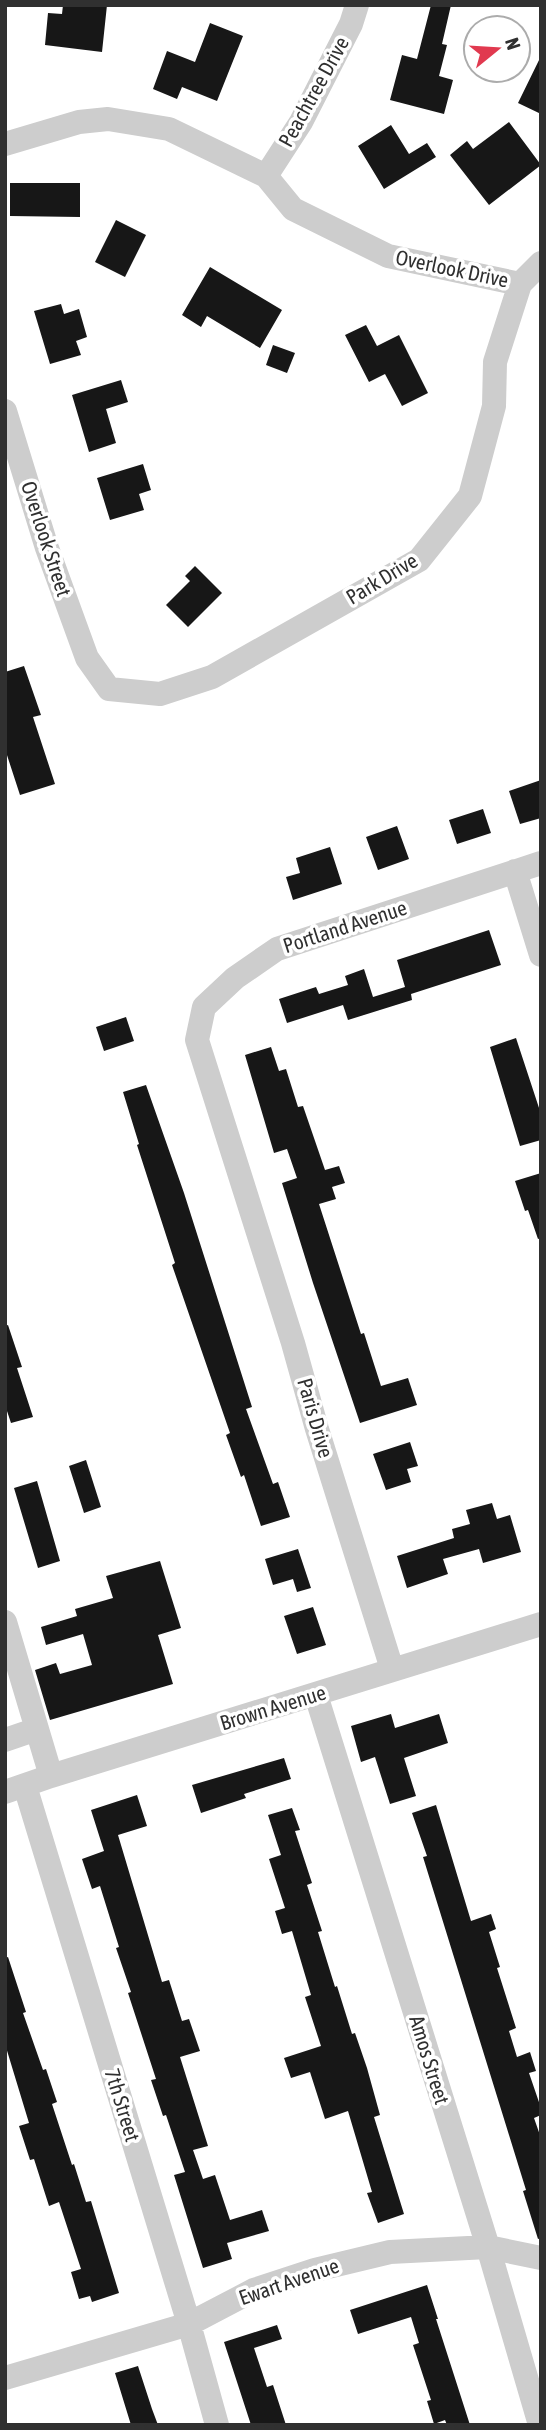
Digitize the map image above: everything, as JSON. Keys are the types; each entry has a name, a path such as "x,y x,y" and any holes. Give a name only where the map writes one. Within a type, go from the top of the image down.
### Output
{"street":[{"name":"Peachtree Drive","path":"266,176 300,122 351,24 357,5"},
{"name":"Overlook Drive","path":"5,144 79,122 108,119 169,129 266,176 293,209 387,256 520,284"},
{"name":"Park Drive","path":"76,628 87,658 109,689 160,694 212,677 419,560 470,496 494,406 495,362 520,284 541,263"},
{"name":"Overlook Street","path":"5,411 47,548 76,628"},
{"name":"Portland Avenue","path":"237,1166 197,1040 204,1007 235,978 277,949 541,863"},
{"path":"515,872 541,955"},
{"name":"Paris Drive","path":"237,1166 392,1669"},
{"path":"5,1622 51,1776"},
{"name":"Brown Avenue","path":"15,1789 541,1624"},
{"name":"Amos Street","path":"316,1695 488,2248 540,2425"},
{"path":"5,1740 37,1729"},
{"name":"7th Street","path":"15,1789 189,2324 217,2425"},
{"name":"Ewart Avenue","path":"5,2378 189,2324 254,2290 315,2270 390,2252 488,2248 541,2258"}],"building":[{"path":"63,5 107,5 102,52 45,45 48,13 62,14"},
{"path":"431,5 451,5 442,44 447,45 439,76 453,80 444,114 390,100 402,55 417,59"},
{"path":"210,23 243,36 217,101 182,87 177,99 153,89 167,51 195,62"},
{"path":"541,56 541,114 518,103 527,84 532,84 532,74"},
{"path":"509,122 541,165 489,205 450,155 467,141 473,149"},
{"path":"391,125 409,154 427,143 436,157 384,189 358,146"},
{"path":"10,183 80,183 80,217 10,216"},
{"path":"116,220 146,235 125,277 95,262"},
{"path":"210,267 282,310 260,348 207,316 201,327 182,315"},
{"path":"61,304 64,314 79,309 87,337 76,341 81,355 50,364 34,311"},
{"path":"366,325 377,346 399,335 428,393 402,406 385,374 369,382 345,335"},
{"path":"273,345 295,353 287,373 266,365"},
{"path":"121,380 128,402 106,409 116,443 89,452 72,395"},
{"path":"143,464 151,490 139,494 144,510 110,520 97,478"},
{"path":"195,566 222,593 188,627 166,605 190,581 185,576"},
{"path":"24,666 41,715 33,717 55,784 20,795 5,749 5,672"},
{"path":"541,780 541,818 520,824 509,791"},
{"path":"483,809 491,833 457,844 449,820"},
{"path":"397,826 409,859 378,870 366,837"},
{"path":"330,847 342,884 293,900 286,877 300,873 296,858"},
{"path":"489,930 501,965 411,994 412,1000 348,1020 343,1005 287,1023 279,999 316,987 319,994 348,985 345,976 364,969 373,997 405,987 397,960"},
{"path":"126,1017 134,1041 104,1051 96,1027"},
{"path":"516,1038 541,1114 541,1140 520,1146 490,1047"},
{"path":"271,1047 279,1071 286,1069 298,1107 303,1106 325,1170 339,1166 345,1183 332,1187 336,1199 319,1204 361,1334 364,1333 381,1386 408,1378 417,1405 360,1423 282,1183 297,1178 287,1149 274,1153 245,1055"},
{"path":"146,1085 184,1193 252,1407 246,1409 273,1484 278,1482 290,1517 261,1526 244,1475 241,1477 226,1435 230,1433 172,1265 175,1263 123,1092"},
{"path":"541,1173 541,1238 538,1239 515,1181"},
{"path":"8,1325 22,1367 17,1368 33,1417 11,1423 5,1405 5,1326"},
{"path":"410,1442 418,1466 407,1469 411,1482 386,1490 373,1454"},
{"path":"86,1460 101,1507 84,1513 69,1466"},
{"path":"37,1481 60,1561 38,1568 14,1488"},
{"path":"492,1503 497,1519 510,1515 521,1552 483,1563 479,1549 443,1559 448,1574 407,1588 397,1556 454,1538 452,1529 470,1524 466,1510"},
{"path":"298,1549 311,1588 297,1592 293,1579 273,1585 265,1559"},
{"path":"160,1561 181,1628 158,1635 173,1684 50,1720 35,1670 56,1663 60,1674 92,1665 83,1634 46,1645 41,1627 77,1616 75,1609 113,1598 106,1576"},
{"path":"313,1607 326,1645 297,1654 284,1616"},
{"path":"391,1714 395,1728 439,1714 448,1743 404,1758 416,1796 390,1804 375,1757 361,1762 351,1726"},
{"path":"284,1758 291,1779 244,1794 246,1798 201,1813 192,1785"},
{"path":"137,1795 147,1826 118,1835 162,1982 169,1980 182,2021 189,2019 200,2051 180,2057 208,2146 193,2150 203,2179 215,2175 230,2220 262,2210 269,2231 227,2243 232,2259 203,2268 174,2175 185,2172 151,2080 156,2079 128,1993 131,1992 116,1948 119,1947 100,1886 92,1889 82,1859 104,1851 91,1810"},
{"path":"436,1805 471,1921 491,1914 496,1929 489,1932 516,2028 509,2031 517,2057 530,2052 536,2071 529,2073 541,2108 541,2115 534,2118 541,2138 541,2238 538,2239 523,2191 526,2190 423,1857 427,1856 412,1813"},
{"path":"292,1808 300,1830 295,1831 312,1883 307,1885 322,1931 318,1932 335,1987 337,1986 352,2034 355,2033 367,2068 380,2115 374,2117 404,2214 378,2223 367,2193 372,2192 348,2111 325,2119 310,2072 291,2078 284,2058 321,2046 305,1997 311,1995 292,1931 282,1934 275,1911 285,1908 269,1859 281,1855 268,1815"},
{"path":"8,1957 26,2012 23,2013 57,2102 52,2104 72,2165 74,2164 86,2202 91,2201 119,2293 92,2302 90,2296 79,2299 71,2272 81,2269 59,2202 49,2206 34,2159 30,2160 19,2126 29,2123 5,2044 5,1958"},
{"path":"427,2285 470,2425 447,2425 445,2420 434,2424 427,2401 431,2400 413,2345 419,2343 411,2317 358,2334 350,2310"},
{"path":"277,2325 282,2339 254,2348 267,2387 273,2385 286,2425 251,2425 224,2342"},
{"path":"138,2366 158,2425 131,2425 115,2373"}]}
